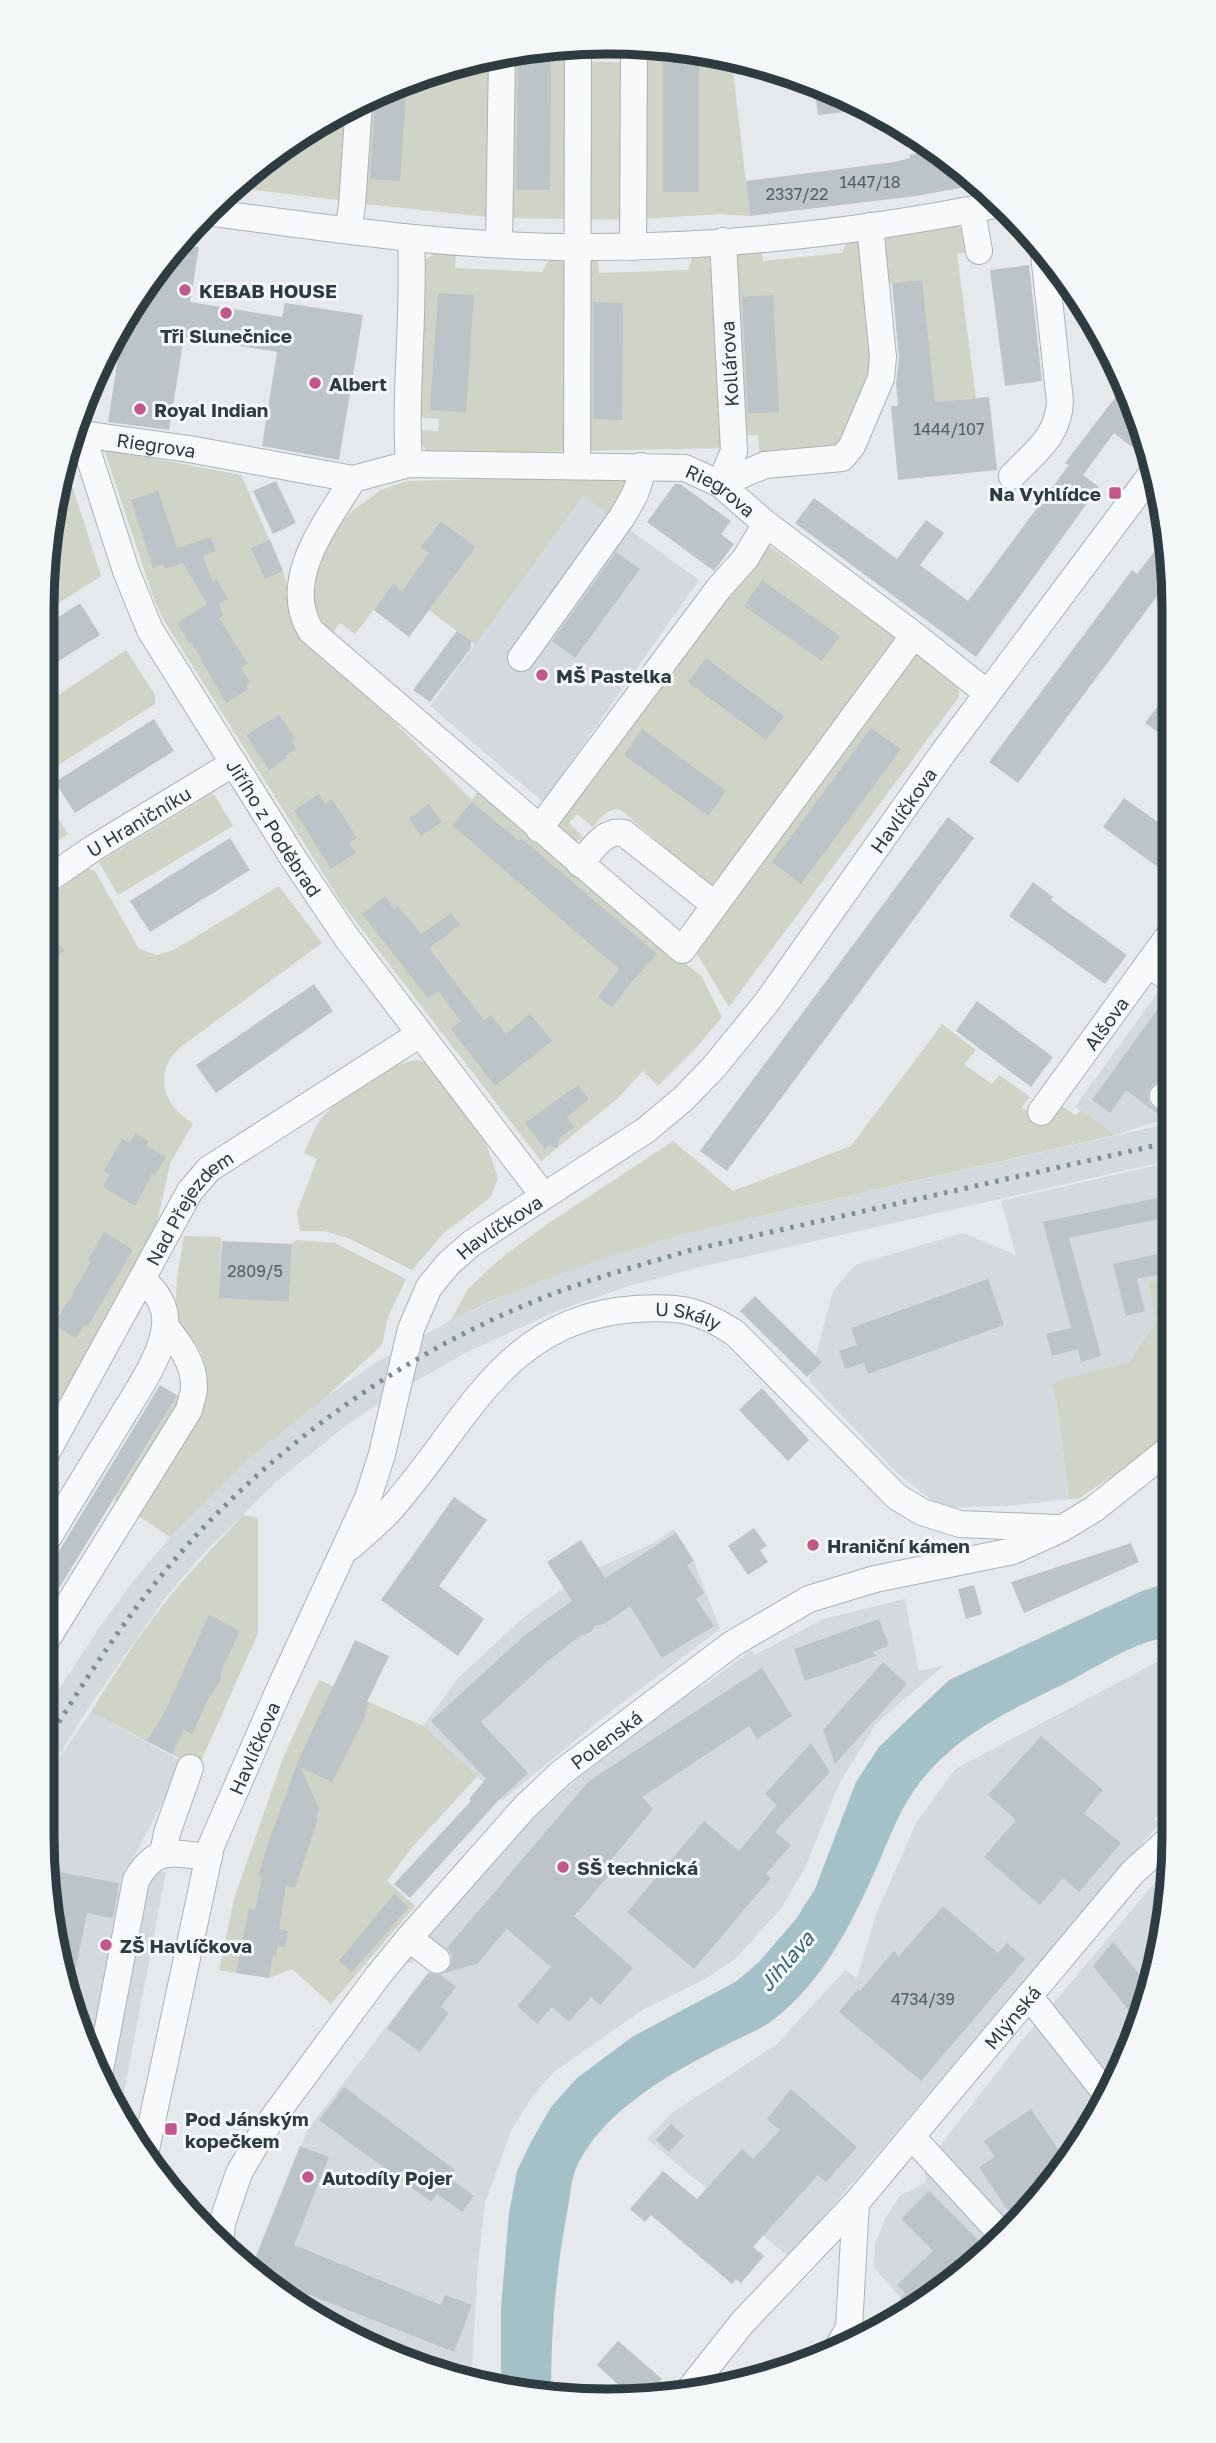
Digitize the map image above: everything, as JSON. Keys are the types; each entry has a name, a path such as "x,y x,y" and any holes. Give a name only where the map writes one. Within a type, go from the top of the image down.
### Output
{"street":[{"path":"577,466 578,55"},
{"path":"633,247 634,55"},
{"path":"499,244 502,65"},
{"path":"348,230 358,114"},
{"path":"219,214 411,238 499,244 633,247 723,242 870,226 989,206"},
{"path":"972,210 979,251"},
{"path":"720,484 765,465 842,458 852,446 881,378 883,357 870,226"},
{"path":"409,464 407,429 413,273 411,238"},
{"name":"Kollárova","path":"720,484 734,452 723,242"},
{"path":"1012,477 1045,443 1056,428 1060,416 1046,269"},
{"name":"Riegrova","path":"85,427 193,437 354,479 409,464 685,468 720,484 766,524 987,693"},
{"name":"Jiřího z Poděbrad","path":"83,435 126,570 149,630 295,861 347,938 543,1195"},
{"path":"521,658 622,517 641,481 641,466"},
{"path":"354,479 318,538 303,572 300,589 306,624 315,636 682,950 914,635"},
{"name":"Havlíčkova","path":"148,2142 211,1846 368,1497 382,1454 411,1329 429,1287 449,1263 472,1242 646,1130 683,1099 714,1067 767,1002 987,693 1147,481"},
{"path":"539,829 719,588 746,559 766,524"},
{"name":"U Hraničníku","path":"54,875 89,851 234,763"},
{"path":"580,864 607,834 615,831 624,833 715,905"},
{"name":"Alšova","path":"1041,1112 1162,945"},
{"path":"1148,964 1162,974"},
{"name":"Nad Přejezdem","path":"54,1439 190,1191 209,1169 421,1034"},
{"path":"54,1528 145,1378 159,1348 165,1326 163,1307 156,1292 143,1280"},
{"name":"U Skály","path":"341,1555 388,1512 494,1376 521,1351 586,1318 618,1310 655,1308 687,1309 714,1319 736,1333 897,1497 922,1512 960,1524 1061,1529"},
{"path":"54,1628 189,1410 194,1387 189,1363 180,1345 165,1326"},
{"name":"Polenská","path":"221,2232 239,2173 264,2130 409,1938 524,1807 561,1773 732,1644 809,1599 875,1579 1013,1551 1061,1529 1094,1509 1162,1455"},
{"path":"54,1474 78,1489"},
{"path":"163,1853 167,1833 190,1768"},
{"name":"Mlýnská","path":"696,2381 742,2323 856,2203 1132,1873 1162,1846"},
{"path":"102,2060 135,1880 144,1866 163,1853 209,1857"},
{"path":"409,1938 438,1960"},
{"path":"1030,1996 1101,2087"},
{"path":"912,2137 997,2230"},
{"path":"845,2336 849,2328 856,2203"}],"shaded area":[{"path":"570,55 570,219 507,218 508,64"},
{"path":"644,55 739,70 733,71 750,216 720,214 642,219"},
{"path":"586,62 628,62 627,220 586,219"},
{"path":"498,65 497,218 356,203 362,111 430,84"},
{"path":"352,117 346,201 247,189 300,148"},
{"path":"954,224 963,232 969,252 957,254 976,398 935,402 921,280 886,284 883,234"},
{"path":"849,236 862,239 876,363 844,446 759,455 758,435 737,436 731,251 761,246 763,261 842,253"},
{"path":"446,250 456,252 455,268 542,272 551,257 566,258 570,451 438,455 420,443 416,430 438,431 439,419 416,417 424,261 435,253"},
{"path":"712,252 728,448 581,451 583,262 598,257 599,273 688,270 694,253"},
{"path":"104,449 241,475 283,571 300,636 389,717 472,800 479,789 702,977 722,1017 658,1086 643,1071 617,1099 541,1161 341,902 165,622 155,602"},
{"path":"623,476 638,489 619,522 583,496 475,645 429,610 476,547 441,521 421,547 429,553 402,591 393,585 355,634 340,623 330,636 313,613 313,569 336,528 352,511 381,490 407,481"},
{"path":"70,479 101,576 54,606 59,536"},
{"name":"MŠ Pastelka","path":"583,496 699,580 543,802 430,706"},
{"path":"760,539 899,641 714,886 708,884 621,810 609,812 593,827 577,814 569,823 584,838 575,842 556,829 558,813"},
{"path":"126,650 155,695 155,704 54,768 54,698"},
{"path":"913,651 959,686 959,697 729,1007 694,949"},
{"path":"213,793 233,826 118,895 99,862"},
{"path":"54,811 68,834 54,844"},
{"path":"87,868 95,871 139,949 157,955 174,950 279,886 322,943 182,1046 167,1066 164,1076 168,1097 182,1116 193,1123 170,1164 154,1236 54,1413 54,894"},
{"path":"1162,986 1162,1120 1115,1135 1075,1107"},
{"path":"942,1024 976,1050 964,1064 992,1084 999,1075 1030,1097 1021,1108 1045,1120 1058,1104 1076,1115 1081,1110 1115,1135 687,1233 567,1271 451,1320 468,1289 500,1259 546,1225 673,1141 733,1191 851,1146"},
{"path":"417,1060 435,1065 484,1138 498,1178 491,1197 444,1233 412,1270 350,1239 325,1231 300,1231 297,1212 317,1159 304,1153 323,1117 360,1085 390,1068"},
{"path":"1162,1125 1162,1162 696,1268 629,1286 557,1311 467,1352 396,1392 348,1424 275,1483 197,1560 163,1601 87,1710 54,1764 54,1697 135,1579 170,1537 251,1457 327,1396 377,1362 451,1320 544,1278 618,1252 687,1233"},
{"path":"1162,1164 1162,1278 1148,1282 1156,1322 1129,1362 1052,1382 1069,1499 1008,1506 941,1508 895,1471 809,1381 833,1291 855,1265 963,1233 1016,1255 1001,1201"},
{"path":"184,1236 221,1237 220,1298 289,1302 292,1244 296,1240 335,1243 406,1279 388,1317 382,1345 327,1396 251,1457 170,1537 114,1500 177,1395 201,1407 204,1399 206,1375 203,1359 196,1344 180,1326 177,1312 177,1280"},
{"path":"1162,1278 1162,1443 1078,1499 1069,1499 1052,1382 1129,1362 1156,1322 1148,1282"},
{"path":"243,1515 258,1518 258,1633 198,1768 91,1712 156,1614"},
{"path":"674,1529 694,1561 720,1629 601,1719 503,1800 423,1726 458,1678 523,1618 581,1575 654,1543"},
{"path":"905,1599 919,1671 943,1666 876,1724 839,1784 805,1868 780,1910 735,1959 703,1980 644,2009 555,2071 531,2098 511,2131 485,2203 472,2371 396,2347 363,2332 300,2295 254,2260 308,2129 431,1969 423,1962 405,1964 439,1921 522,1829 576,1780 751,1650 755,1655 823,1619"},
{"path":"1157,1662 1162,1665 1162,1811 1154,1819 1159,1824 789,2257 647,2139 673,2112 776,2045 845,1970 857,1978 875,1917 916,1823 955,1769"},
{"path":"319,1680 423,1726 478,1776 414,1845 387,1881 415,1906 331,2004 292,1969 269,1978 219,1970 234,1899 283,1758"},
{"path":"91,1712 183,1762 129,1867 166,1872 122,2101 96,2047 73,1978 55,1871 54,1765"},
{"path":"1160,1876 1143,1978 1120,2047 1088,2112 1047,2172 1000,2227 945,2274 905,2302 874,2268 875,2245 885,2218 900,2196 926,2182 924,2166 1019,2044"}],"water":[{"name":"Jihlava","path":"1162,1585 1162,1639 1132,1648 1002,1715 944,1756 913,1792 847,1928 822,1969 807,1987 773,2020 659,2083 618,2113 601,2131 586,2150 575,2171 572,2184 555,2300 551,2386 501,2378 501,2308 509,2213 517,2171 551,2107 577,2078 632,2037 737,1981 759,1962 796,1919 815,1889 856,1782 879,1747 949,1680 1142,1591"}],"building":[{"path":"551,60 550,190 516,190 518,62"},
{"path":"663,63 699,63 699,192 663,192"},
{"path":"406,92 400,181 370,179 375,106"},
{"path":"815,94 853,111 818,115"},
{"path":"923,153 967,187 916,196 750,216 746,181 895,162 910,158 909,155"},
{"path":"190,246 199,247 190,302 282,317 285,303 363,315 339,460 262,446 277,352 184,337 169,430 108,422 120,347 148,300"},
{"path":"1029,265 1042,381 1005,386 990,270"},
{"path":"922,280 935,402 989,397 997,470 898,480 891,406 898,406 896,383 899,358 892,283"},
{"path":"438,293 474,295 466,412 430,410"},
{"path":"773,295 779,412 748,414 742,297"},
{"path":"593,302 623,303 622,420 593,419"},
{"path":"1119,393 1136,442 1132,447 1114,433 1083,475 1099,487 976,657 795,523 814,498 897,559 926,520 944,533 920,565 968,601 1069,465 1065,463"},
{"path":"276,481 296,523 273,534 253,491"},
{"path":"675,484 680,484 731,521 721,534 734,544 714,571 647,522"},
{"path":"158,491 177,548 211,537 216,551 203,556 212,581 216,579 228,599 219,603 223,616 219,618 248,664 241,668 250,682 246,685 248,689 226,703 177,623 207,604 183,563 165,569 163,564 153,568 131,500"},
{"path":"441,521 476,547 409,637 374,610 393,584 402,591 429,553 421,547"},
{"path":"270,540 283,571 265,579 251,548"},
{"path":"1158,547 1162,590 1018,783 989,762 1132,570 1137,574"},
{"name":"MŠ Pastelka","path":"616,552 640,569 575,658 552,641"},
{"path":"762,580 840,636 822,661 744,606"},
{"path":"80,603 100,635 54,664 54,620"},
{"path":"457,631 471,641 471,648 430,702 413,690"},
{"path":"706,658 784,716 766,740 688,682"},
{"path":"1162,701 1162,735 1145,723"},
{"path":"279,715 296,739 292,742 296,749 269,770 246,735"},
{"path":"154,719 174,751 75,813 55,782"},
{"path":"871,728 901,749 801,884 772,862"},
{"path":"642,729 726,791 708,816 624,755"},
{"path":"319,794 325,804 332,799 357,838 349,843 356,853 331,869 294,810"},
{"path":"1124,798 1162,825 1162,870 1103,827"},
{"path":"472,802 519,841 521,838 657,954 612,1007 598,997 619,969 452,825"},
{"path":"429,804 442,822 421,836 409,818"},
{"path":"948,817 974,838 727,1171 700,1151"},
{"path":"230,838 250,870 150,932 130,901"},
{"path":"1033,882 1053,897 1051,900 1127,955 1105,984 1009,916"},
{"path":"385,896 394,909 398,906 421,934 451,913 460,925 429,948 484,1020 491,1015 506,1034 530,1014 552,1041 495,1086 451,1029 461,1021 438,991 428,998 362,914"},
{"path":"54,940 64,950 54,960"},
{"path":"314,984 333,1011 216,1093 196,1065"},
{"path":"977,1001 1053,1057 1031,1087 956,1031"},
{"path":"1162,1003 1162,1080 1153,1084 1148,1092 1148,1100 1151,1106 1160,1111 1162,1117 1126,1090 1110,1113 1092,1100"},
{"path":"578,1085 589,1099 567,1117 574,1127 558,1140 558,1148 549,1146 545,1149 525,1123"},
{"path":"135,1133 149,1141 146,1146 166,1157 155,1175 152,1174 135,1206 103,1187 110,1175 104,1171 122,1139 130,1143"},
{"path":"1162,1197 1162,1218 1069,1238 1101,1356 1081,1362 1078,1349 1052,1356 1046,1334 1071,1328 1043,1222"},
{"path":"104,1232 133,1250 87,1327 84,1325 76,1338 54,1325 91,1262 88,1260"},
{"path":"222,1241 292,1244 289,1302 219,1298"},
{"path":"1162,1253 1162,1274 1137,1279 1145,1311 1126,1316 1113,1264"},
{"path":"988,1279 1004,1325 868,1374 864,1363 845,1369 839,1351 857,1345 851,1328"},
{"path":"755,1296 822,1362 807,1377 740,1311"},
{"path":"160,1385 177,1395 54,1596 56,1556"},
{"path":"762,1388 809,1440 788,1461 739,1410"},
{"path":"454,1497 487,1520 439,1586 484,1619 458,1656 381,1600"},
{"path":"754,1528 767,1546 760,1550 768,1562 748,1575 728,1546"},
{"path":"676,1533 694,1561 687,1565 704,1593 696,1599 714,1626 662,1658 630,1606 604,1624 595,1626 591,1632 580,1636 549,1660 481,1722 528,1773 498,1801 410,1898 394,1884 471,1801 469,1799 486,1779 431,1721 526,1634 572,1601 547,1562 581,1540 605,1578"},
{"path":"1131,1543 1139,1562 1024,1613 1011,1582"},
{"path":"974,1585 982,1614 966,1619 958,1589"},
{"path":"209,1615 240,1631 223,1667 220,1681 208,1699 192,1734 184,1730 172,1754 147,1741 165,1711"},
{"path":"879,1619 889,1646 872,1652 876,1656 805,1681 794,1649"},
{"path":"355,1640 389,1656 367,1702 366,1714 332,1782 301,1768 319,1809 295,1888 286,1886 279,1929 288,1931 285,1947 278,1946 276,1956 273,1955 269,1978 236,1973 249,1908 255,1910 262,1877 258,1876 270,1838 298,1761"},
{"path":"883,1662 907,1684 835,1764 823,1730"},
{"path":"762,1668 792,1716 757,1739 749,1726 642,1797 653,1809 607,1865 613,1871 574,1916 633,1968 600,2005 591,1997 569,2022 552,2007 537,2024 517,2006 551,1967 507,1929 477,1964 445,1973 452,1963 452,1955 447,1948 589,1781"},
{"path":"1041,1736 1103,1790 1084,1813 1121,1843 1079,1892 1063,1878 1040,1905 984,1857 1016,1820 988,1795"},
{"path":"811,1743 830,1772 775,1832 791,1845 766,1874 771,1878 694,1969 627,1912 704,1821 739,1851 777,1805 765,1794"},
{"path":"59,1872 119,1883 113,1918 87,1913 73,1979 65,1943 57,1885"},
{"path":"394,1894 409,1907 352,1972 339,1961"},
{"path":"943,1906 998,1953 1007,1943 1025,1959 921,2081 839,2012 894,1951 899,1956"},
{"path":"1113,1942 1143,1979 1132,2014 1093,1966"},
{"path":"428,1973 440,1975 456,1987 441,2007 449,2013 420,2052 387,2028"},
{"path":"344,2087 455,2170 449,2178 474,2196 462,2212 437,2194 431,2202 319,2120"},
{"path":"791,2089 857,2147 826,2182 818,2175 753,2247 764,2256 741,2283 736,2279 732,2284 651,2215 645,2222 630,2209 663,2171 697,2199 742,2149 753,2159 780,2130 767,2119"},
{"path":"1031,2109 1061,2153 1011,2215 979,2167 995,2157 984,2141"},
{"path":"671,2124 684,2136 669,2152 656,2140"},
{"path":"300,2146 329,2157 294,2245 441,2305 445,2295 472,2305 454,2352 287,2286 254,2260"},
{"path":"929,2191 981,2243 945,2274 893,2310 905,2293 897,2285 933,2251 901,2219"},
{"path":"618,2341 662,2379 655,2387 620,2389 597,2365"}],"railway":[{"path":"54,1730 144,1597 221,1509 306,1434 351,1401 448,1342 550,1295 691,1250 1162,1144"}],"place":[{"name":"KEBAB HOUSE","path":"185,290"},
{"name":"Tři Slunečnice","path":"226,313"},
{"name":"Albert","path":"315,383"},
{"name":"Royal Indian","path":"140,409"},
{"name":"Na Vyhlídce","path":"1115,493"},
{"name":"MŠ Pastelka","path":"542,675"},
{"name":"Hraniční kámen","path":"813,1545"},
{"name":"SŠ technická","path":"563,1867"},
{"name":"ZŠ Havlíčkova","path":"106,1945"},
{"name":"Pod Jánským kopečkem","path":"171,2129"},
{"name":"Autodíly Pojer","path":"308,2177"}]}
